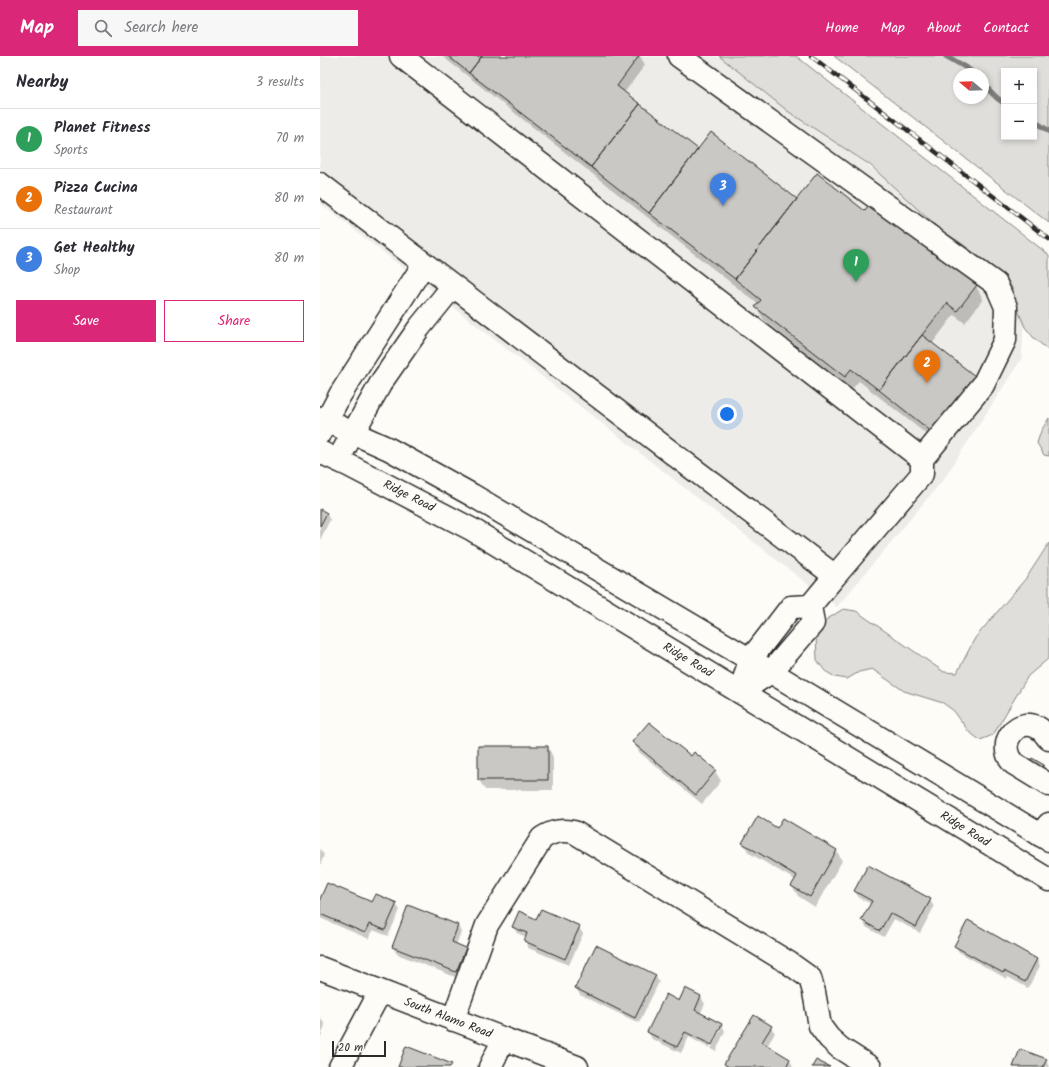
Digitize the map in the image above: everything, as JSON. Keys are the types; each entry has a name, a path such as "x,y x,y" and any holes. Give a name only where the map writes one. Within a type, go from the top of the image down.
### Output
{"main road":[{"path":"401,56 922,459"},
{"path":"679,56 996,284 1006,307 1005,340 983,385 922,459 922,474 810,606 791,607 750,660 740,692"},
{"path":"320,184 835,576"},
{"path":"424,264 322,424 353,433 389,449 465,491 1042,832 1011,858"},
{"path":"329,456 353,433 382,381 420,328 453,286"},
{"name":"Ridge Road","path":"329,456 473,530 1049,880"},
{"path":"740,692 771,672 813,623 810,606"},
{"path":"1049,739 1040,729 1027,725 1020,727 1009,735 1006,747 1009,759 1013,763 1049,786"},
{"path":"453,1020 488,925 542,838 552,832 562,830 574,832 789,963 810,978 820,1026 829,1038 840,1048 870,1067"},
{"name":"South Alamo Road","path":"320,968 577,1067"},
{"path":"340,1067 380,992"},
{"path":"490,1067 504,1039"}],"shaded area":[{"path":"320,56 724,56 1025,285 1022,358 943,480 837,607 320,203"},
{"path":"719,56 796,56 1049,255 1049,351 1033,337 1025,327 1015,303 1013,290 1006,277 961,243 938,228 870,165 789,112"},
{"path":"834,56 1049,56 1049,223"},
{"path":"1049,418 1049,456 1044,455 1037,443 1041,431"},
{"path":"1049,543 1049,658 1028,676 993,735 980,740 969,732 954,711 943,703 904,691 872,669 859,672 847,679 835,677 825,671 817,660 816,635 821,623 843,609 856,611 944,672 957,673 975,638 1027,577"}],"building":[{"path":"448,56 482,56 469,73"},
{"path":"482,56 639,56 617,86 640,104 591,167 469,73"},
{"path":"640,104 698,149 649,213 591,167"},
{"path":"711,132 797,199 735,279 649,213"},
{"path":"817,173 865,211 871,203 977,285 957,311 947,303 879,390 851,369 845,377 755,307 761,300 735,279"},
{"path":"922,335 975,376 932,432 879,390"},
{"path":"320,509 327,513 320,526"},
{"path":"649,722 691,756 694,752 716,770 696,795 632,742"},
{"path":"478,746 548,746 548,780 478,780"},
{"path":"1032,758 1044,765 1039,772 1028,765"},
{"path":"758,816 777,828 783,818 837,850 810,897 791,886 797,876 742,843"},
{"path":"868,865 931,899 916,927 890,913 880,931 861,920 872,901 854,891"},
{"path":"327,883 372,902 376,894 397,903 385,930 369,924 365,933 320,914 320,899"},
{"path":"408,905 458,925 452,942 466,948 456,972 392,947"},
{"path":"541,909 580,926 565,959 524,941 527,933 512,927 519,911 536,919"},
{"path":"968,920 1037,959 1025,982 1004,971 1003,973 954,946"},
{"path":"596,945 656,975 635,1018 575,988"},
{"path":"685,988 701,996 695,1010 722,1024 712,1045 685,1032 677,1047 647,1032 666,994 679,1001"},
{"path":"754,1015 772,1026 762,1042 790,1059 786,1067 729,1067 724,1064"},
{"path":"406,1046 452,1064 450,1067 398,1067"},
{"path":"1020,1049 1047,1059 1043,1067 1013,1067"},
{"path":"816,1060 830,1067 812,1067"}],"waterway":[{"path":"946,56 967,68"},
{"path":"989,90 1001,101"},
{"path":"1037,123 1049,131"}],"railway":[{"path":"811,56 1049,239"}],"place":[{"name":"Get Healthy","path":"723,206"},
{"name":"Planet Fitness","path":"856,282"},
{"name":"Pizza Cucina","path":"927,383"}]}
